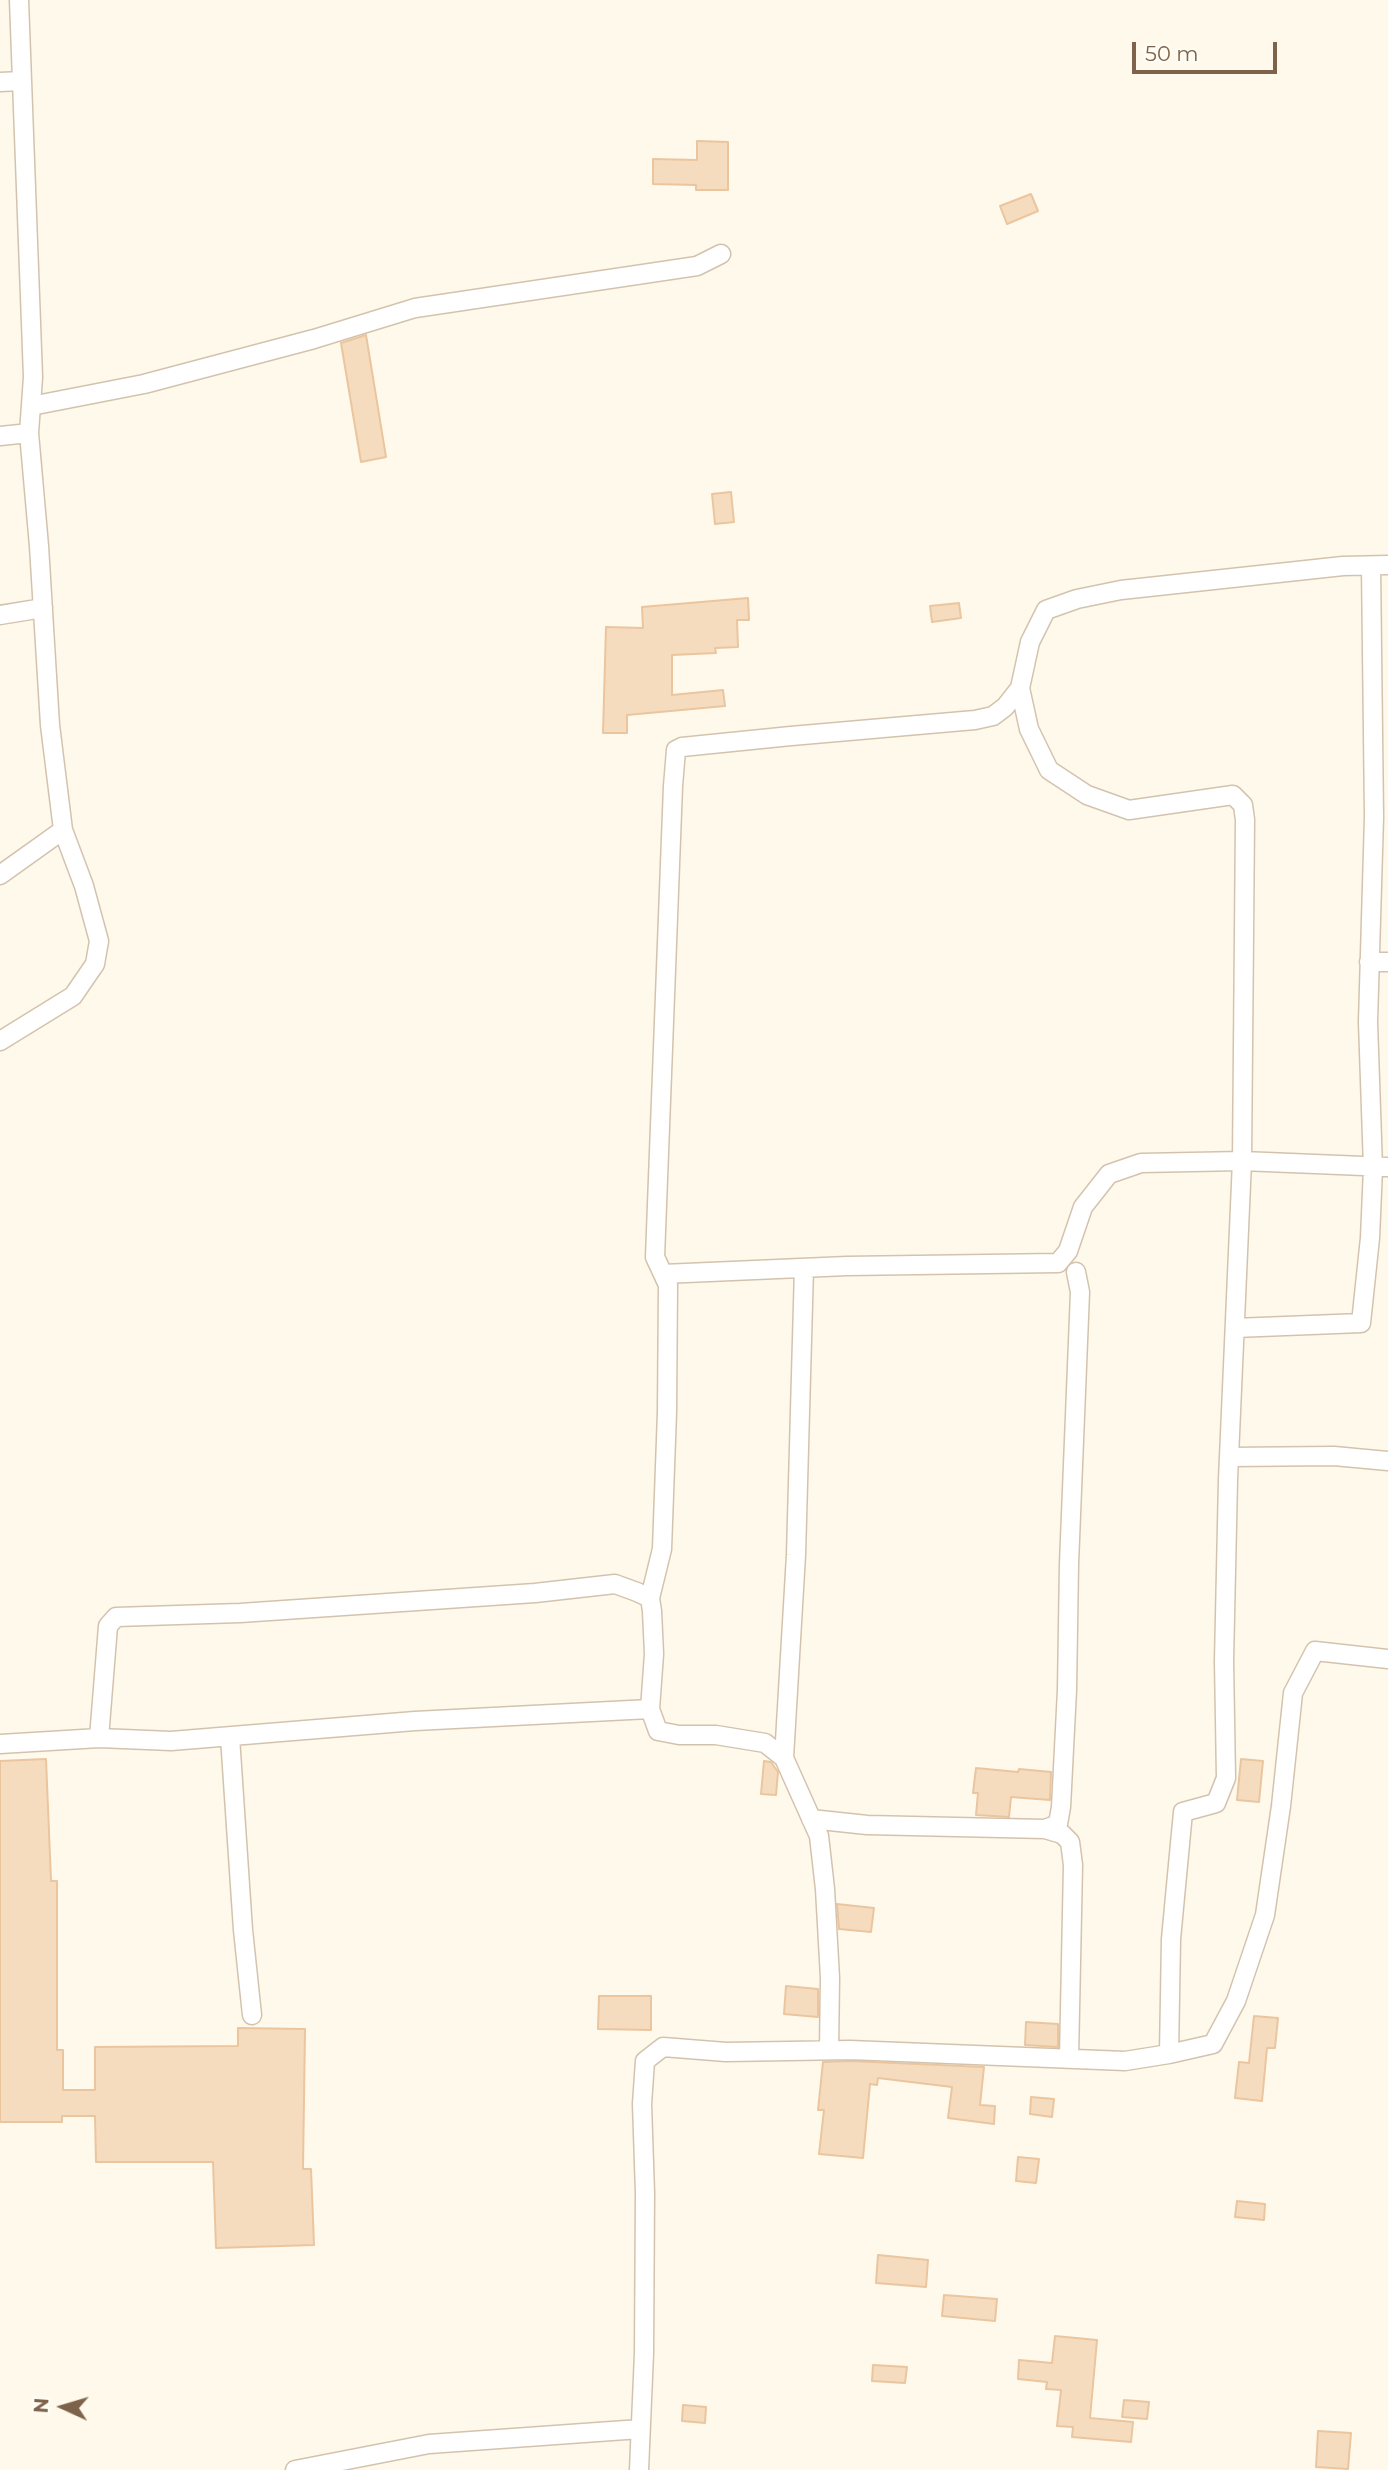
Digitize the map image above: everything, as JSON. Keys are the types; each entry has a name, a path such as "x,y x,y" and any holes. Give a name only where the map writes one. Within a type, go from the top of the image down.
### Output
{"street":[{"path":"0,1041 73,996 95,964 99,941 84,886 63,830 50,725 29,433 33,377 19,0"},
{"path":"0,82 22,81"},
{"path":"31,406 145,384 314,339 415,308 697,265 721,254"},
{"path":"0,436 29,433"},
{"path":"1168,2054 1171,1939 1183,1812 1216,1803 1226,1778 1224,1661 1230,1457 1235,1328 1242,1161 1245,841 1243,805 1233,795 1129,810 1087,795 1049,770 1030,729 1020,688 1030,642 1046,610 1077,599 1121,590 1343,566 1379,565 1367,1022 1380,1168 1361,1323 1235,1328"},
{"path":"0,615 43,608"},
{"path":"829,2050 830,1978 819,1836 783,1758 765,1744 716,1735 679,1735 658,1731 650,1709 654,1654 650,1598 662,1549 667,1412 668,1285 655,1257 673,777 677,750 682,747 975,720 992,716 1005,707 1020,688"},
{"path":"0,876 63,830"},
{"path":"1369,962 1388,962"},
{"path":"663,1274 1058,1263 1068,1251 1083,1207 1109,1174 1141,1163 1242,1161 1380,1168"},
{"path":"783,1758 796,1555 804,1268"},
{"path":"1045,1829 1058,1824 1061,1807 1080,1306 1076,1272"},
{"path":"1230,1457 1334,1456 1388,1461"},
{"path":"99,1738 108,1626 116,1617 240,1613 535,1593 615,1584 650,1598"},
{"path":"639,2470 644,2353 645,2193 642,2104 645,2062 663,2047 726,2052 829,2050 1125,2061 1213,2044 1236,2001 1265,1914 1281,1806 1293,1693 1315,1651 1388,1659"},
{"path":"0,1744 99,1738 171,1741 415,1721 650,1709"},
{"path":"230,1737 252,2015"},
{"path":"811,1819 867,1825 1045,1829 1062,1834 1070,1842 1073,1865 1069,2058"},
{"path":"295,2470 429,2444 640,2430"}],"building":[{"path":"697,141 728,142 728,190 696,190 696,185 653,184 653,159 697,160"},
{"path":"1031,194 1038,211 1007,224 1000,206"},
{"path":"366,335 386,457 361,462 341,343"},
{"path":"731,492 734,522 715,524 712,494"},
{"path":"748,598 749,620 737,620 738,647 715,648 716,653 672,655 672,695 723,690 725,706 627,715 627,733 603,733 606,627 643,628 642,607"},
{"path":"959,603 961,618 932,622 930,606"},
{"path":"46,1759 51,1881 57,1881 57,2050 63,2050 63,2090 95,2090 95,2047 238,2046 238,2028 305,2029 303,2169 311,2169 314,2245 216,2248 213,2162 96,2162 95,2116 62,2116 62,2122 0,2122 0,1761"},
{"path":"1241,1759 1263,1761 1259,1802 1237,1800"},
{"path":"764,1761 771,1762 778,1772 776,1795 761,1794"},
{"path":"976,1768 1051,1772 1050,1800 1011,1797 1009,1817 976,1815 978,1793 973,1793"},
{"path":"837,1904 874,1908 871,1932 839,1929"},
{"path":"786,1986 818,1989 818,2017 784,2014"},
{"path":"599,1996 651,1996 651,2030 598,2029"},
{"path":"1254,2016 1278,2018 1275,2048 1267,2048 1262,2101 1235,2098 1239,2062 1249,2063"},
{"path":"1026,2022 1058,2024 1058,2047 1025,2045"},
{"path":"823,2062 984,2067 980,2105 995,2106 994,2124 948,2118 952,2087 878,2078 877,2085 870,2084 863,2158 819,2154 824,2110 818,2110"},
{"path":"1031,2097 1054,2099 1052,2117 1030,2114"},
{"path":"1018,2157 1039,2159 1036,2183 1016,2181"},
{"path":"1237,2201 1265,2204 1264,2220 1235,2217"},
{"path":"878,2255 928,2260 926,2287 876,2283"},
{"path":"944,2295 997,2299 995,2321 942,2316"},
{"path":"1055,2336 1097,2340 1090,2418 1133,2422 1131,2442 1072,2437 1073,2427 1057,2426 1061,2390 1046,2389 1047,2382 1018,2379 1019,2360 1052,2363"},
{"path":"873,2365 907,2367 905,2383 872,2381"},
{"path":"1124,2400 1149,2402 1147,2419 1122,2417"},
{"path":"683,2405 706,2407 705,2423 682,2421"},
{"path":"1318,2431 1351,2433 1348,2469 1316,2467"}]}
